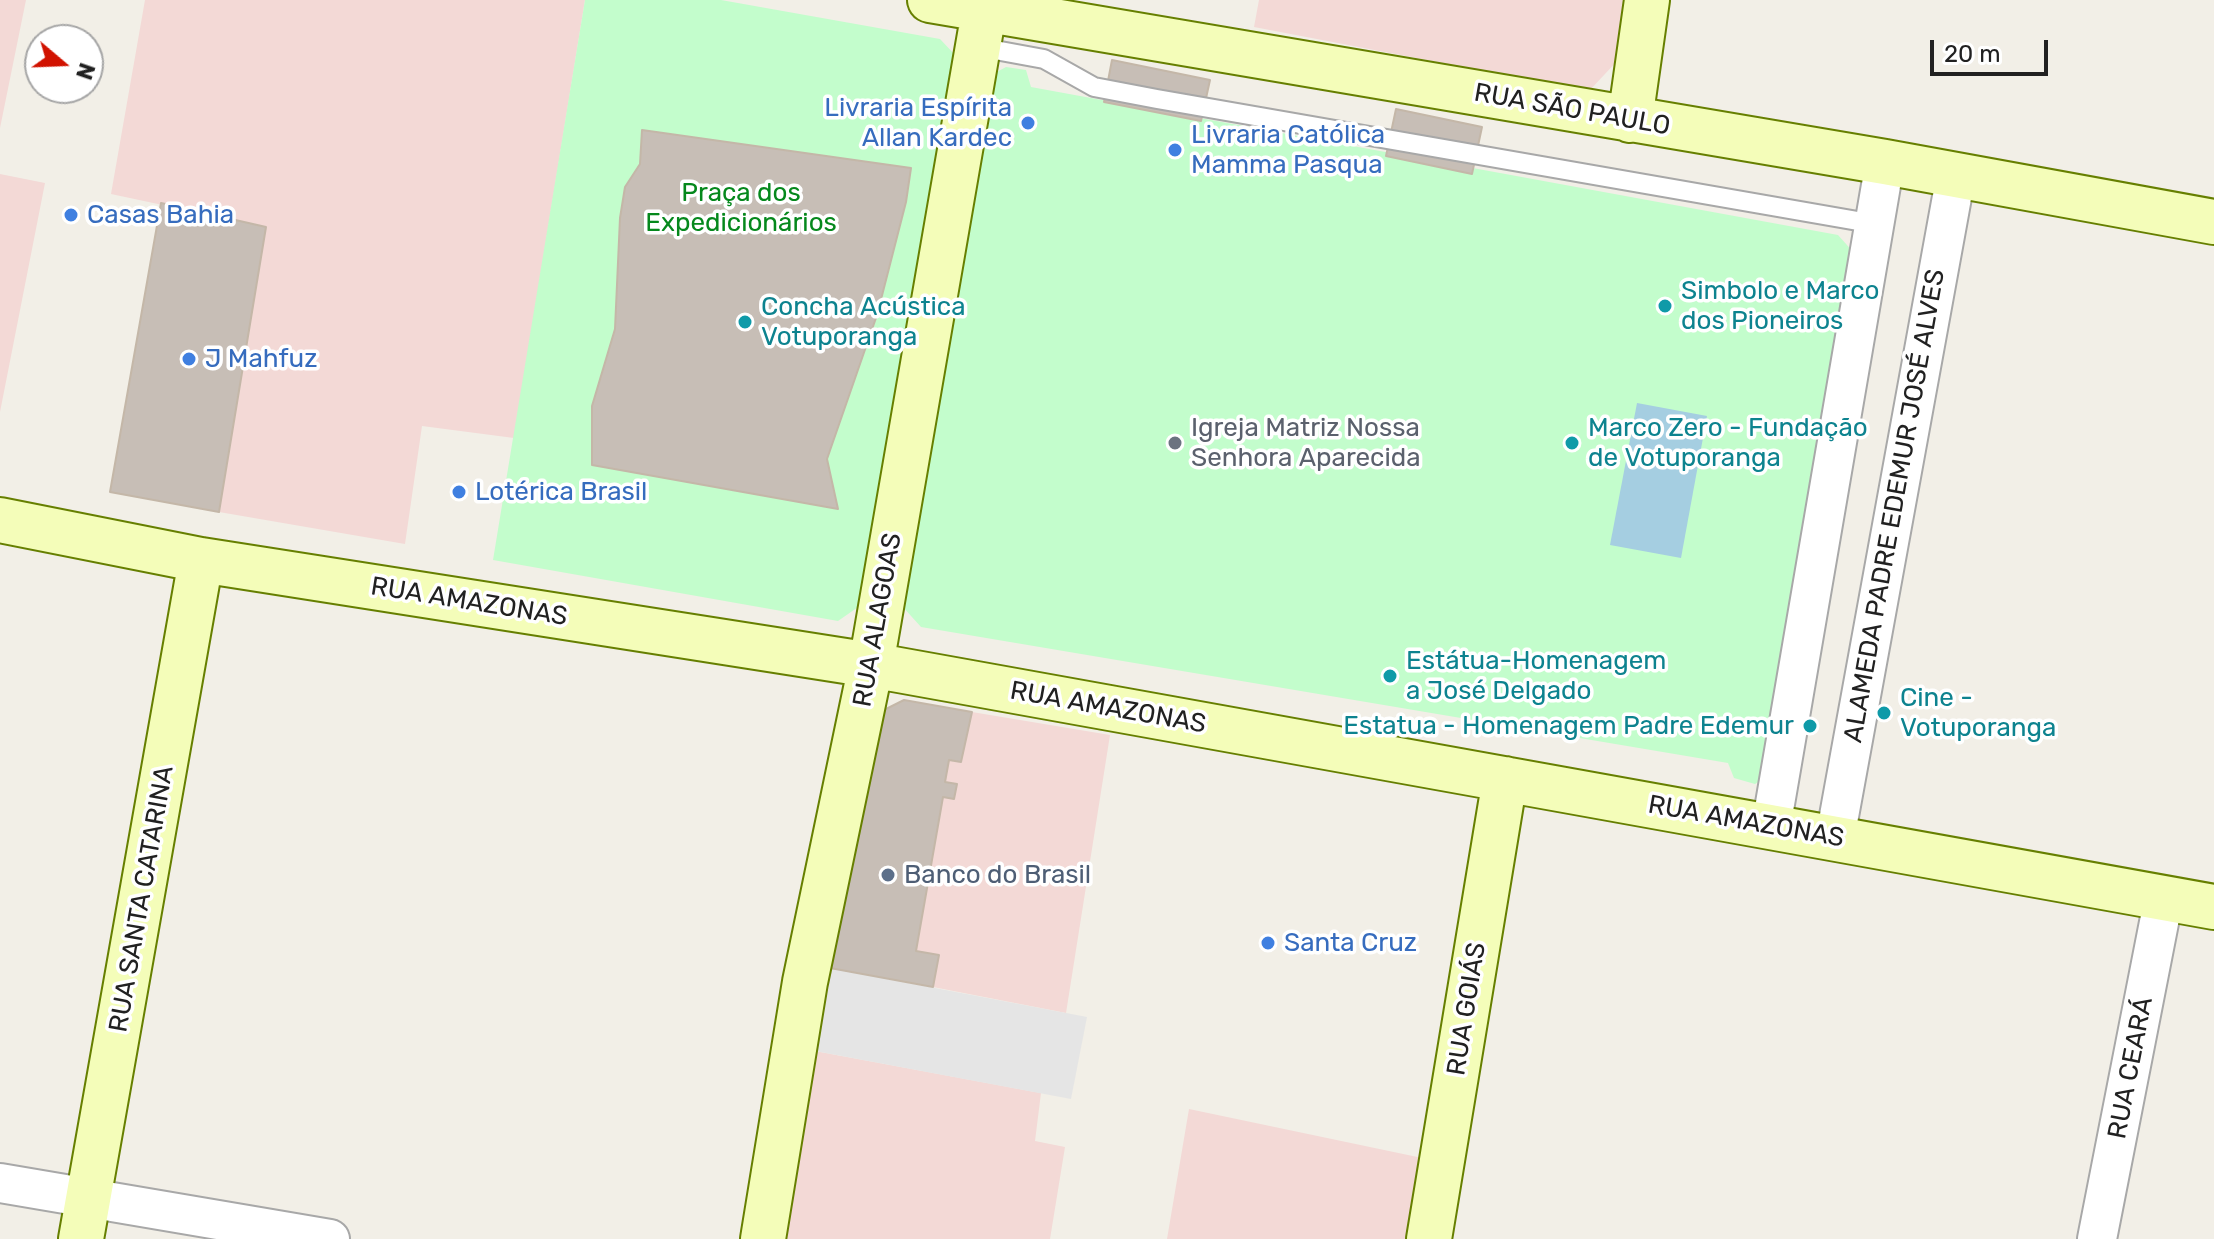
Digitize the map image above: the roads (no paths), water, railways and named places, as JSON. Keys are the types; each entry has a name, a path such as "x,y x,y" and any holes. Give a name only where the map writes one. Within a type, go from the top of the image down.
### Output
{"main road":[{"name":"RUA SÃO PAULO","path":"930,0 985,5 2214,222"},
{"path":"1630,120 1647,0"},
{"name":"RUA ALAGOAS","path":"763,1239 805,982 871,665 985,5"},
{"name":"RUA AMAZONAS","path":"0,520 201,560 871,665 2214,907"},
{"name":"RUA SANTA CATARINA","path":"81,1239 201,560"},
{"name":"RUA GOIÁS","path":"1429,1239 1505,779"}],"street":[{"path":"1771,827 1885,162"},
{"name":"ALAMEDA PADRE EDEMUR JOSÉ ALVES","path":"1835,838 1956,175"},
{"name":"RUA CEARÁ","path":"2097,1239 2164,897"},
{"path":"0,1183 330,1239"}],"lane":[{"path":"976,59 995,50 1044,59 1094,87 1875,224"}],"water":[{"path":"1637,403 1707,416 1681,558 1610,545"}],"place":[{"name":"Livraria Espírita Allan Kardec","path":"1028,123"},
{"name":"Livraria Católica Mamma Pasqua","path":"1175,150"},
{"name":"Casas Bahia","path":"71,215"},
{"name":"Simbolo e Marco dos Pioneiros","path":"1665,306"},
{"name":"Concha Acústica Votuporanga","path":"745,322"},
{"name":"J Mahfuz","path":"189,359"},
{"name":"Igreja Matriz Nossa Senhora Aparecida","path":"1175,443"},
{"name":"Marco Zero - Fundação de Votuporanga","path":"1572,443"},
{"name":"Lotérica Brasil","path":"459,492"},
{"name":"Estátua-Homenagem a José Delgado","path":"1390,676"},
{"name":"Cine - Votuporanga","path":"1884,713"},
{"name":"Estatua - Homenagem Padre Edemur","path":"1810,726"},
{"name":"Banco do Brasil","path":"888,875"},
{"name":"Santa Cruz","path":"1268,943"}],"park label":[{"name":"Praça dos Expedicionários","path":"741,208"}]}
